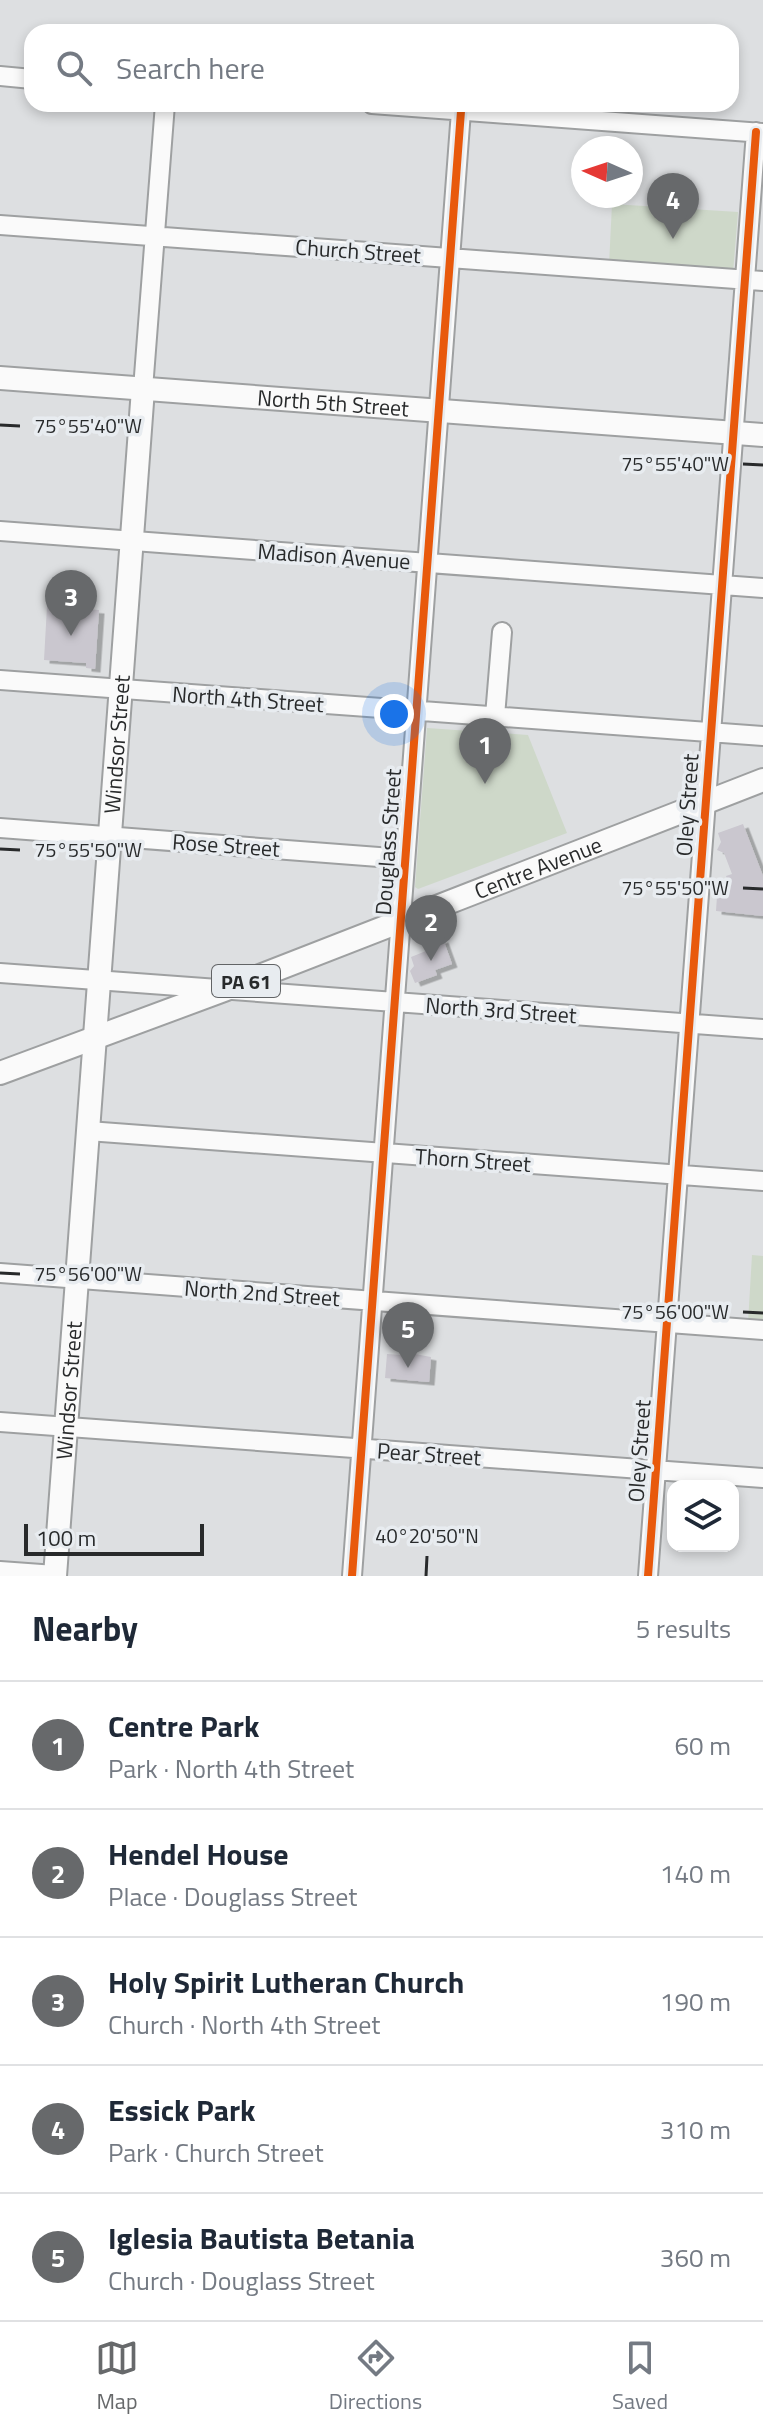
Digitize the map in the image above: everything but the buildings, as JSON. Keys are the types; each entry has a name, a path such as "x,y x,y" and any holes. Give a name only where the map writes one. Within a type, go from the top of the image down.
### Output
{"main road":[{"name":"North 5th Street","path":"0,378 763,435"},
{"name":"Windsor Street","path":"55,1576 143,389"},
{"name":"Centre Avenue","path":"0,1073 224,990 763,780"},
{"path":"55,1576 69,1576"}],"street":[{"path":"0,76 24,78"},
{"name":"Windsor Street","path":"143,389 164,112"},
{"name":"Douglass Street","path":"352,1576 461,112"},
{"path":"475,112 760,133"},
{"name":"Oley Street","path":"648,1576 733,433 754,281 760,133"},
{"name":"Church Street","path":"0,225 754,281"},
{"name":"Madison Avenue","path":"0,531 763,588"},
{"path":"495,716 502,632"},
{"name":"North 4th Street","path":"0,680 763,736"},
{"name":"Rose Street","path":"0,828 405,859"},
{"name":"North 3rd Street","path":"0,973 763,1029"},
{"name":"Thorn Street","path":"88,1131 763,1181"},
{"name":"North 2nd Street","path":"0,1273 763,1330"},
{"name":"Pear Street","path":"0,1422 763,1478"},
{"path":"0,1571 55,1576"}],"green space":[{"path":"643,206 738,212 733,273 609,265 612,208"},
{"path":"427,728 528,735 567,833 418,889 415,887"},
{"path":"752,1255 763,1256 763,1324 748,1323"}],"cycle path":[{"path":"352,1576 461,112"},
{"path":"648,1576 756,132"}],"place":[{"name":"Essick Park","path":"673,239"},
{"name":"Holy Spirit Lutheran Church","path":"71,636"},
{"name":"Centre Park","path":"485,784"},
{"name":"Hendel House","path":"431,961"},
{"name":"Iglesia Bautista Betania","path":"408,1368"}]}
